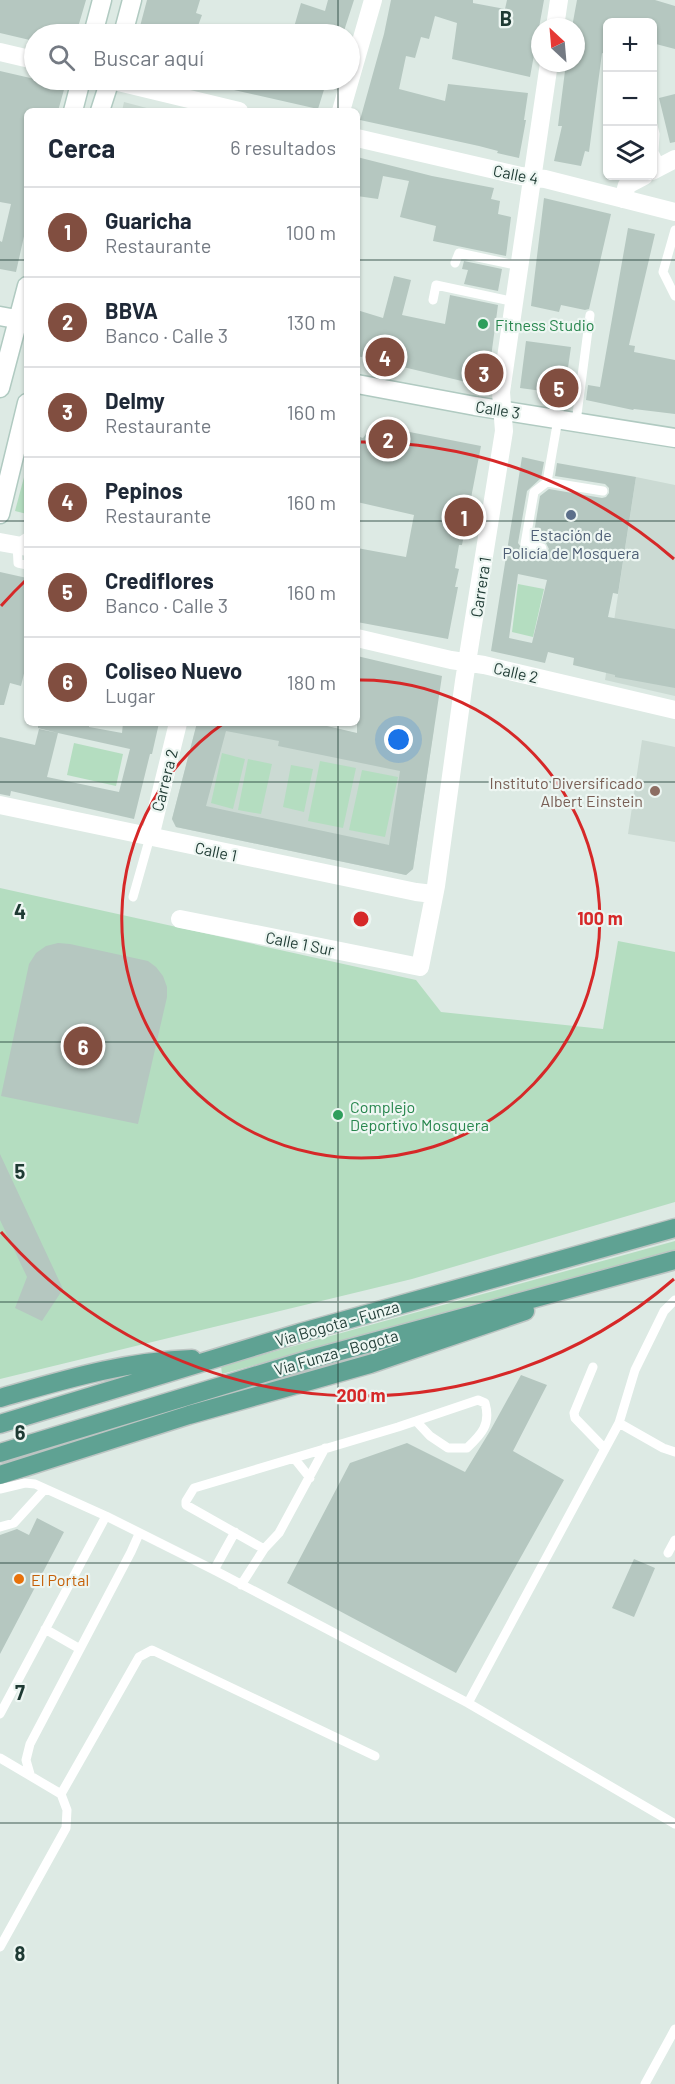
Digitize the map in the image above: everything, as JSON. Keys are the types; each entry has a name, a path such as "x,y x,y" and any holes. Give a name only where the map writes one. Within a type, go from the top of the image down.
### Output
{"main road":[{"name":"Vía Bogota - Funza","path":"0,1424 299,1333 675,1228"},
{"name":"Vía Funza - Bogota","path":"0,1453 307,1360 675,1260"},
{"path":"0,1475 189,1415 370,1364 494,1323 618,1276"},
{"path":"0,1398 108,1368 155,1361 220,1358"}],"street":[{"path":"96,24 102,0"},
{"path":"126,24 132,0"},
{"path":"360,45 373,0"},
{"path":"556,18 559,0"},
{"path":"0,52 24,58"},
{"name":"Carrera 1","path":"420,967 436,886 467,663 504,431 501,392 548,72"},
{"path":"74,108 78,90"},
{"path":"101,108 107,90"},
{"path":"152,90 227,108"},
{"path":"342,108 347,90"},
{"name":"Calle 4","path":"360,139 675,212"},
{"path":"623,199 627,185 636,180"},
{"path":"0,316 23,320 0,388"},
{"name":"Calle 3","path":"360,385 675,438"},
{"path":"0,514 24,415"},
{"name":"Calle 2","path":"360,639 467,663 484,664 675,710"},
{"name":"Carrera 2","path":"150,837 177,726"},
{"name":"Calle 1","path":"0,805 433,894"},
{"name":"Calle 1 Sur","path":"180,919 420,967"}],"lane":[{"path":"653,126 654,152 663,166"},
{"path":"675,230 663,272 675,296"},
{"path":"455,263 459,253 520,266"},
{"path":"433,300 436,285 515,302"},
{"path":"542,548 525,544 534,492 547,482 567,421 590,315"},
{"path":"547,482 603,491"},
{"path":"18,543 18,563 24,564"},
{"path":"133,897 150,837"},
{"path":"468,1703 619,1423 635,1370 664,1311 675,1300"},
{"path":"593,1367 574,1413 575,1418 605,1449"},
{"path":"264,1549 186,1505 194,1488 478,1400 485,1403 488,1414 482,1433 467,1448 448,1448 430,1436 416,1421"},
{"path":"619,1423 663,1448 675,1452"},
{"path":"241,1584 264,1549 279,1533 325,1448"},
{"path":"294,1458 310,1478"},
{"path":"0,1489 25,1483 35,1484 106,1516 468,1703 675,1824"},
{"path":"0,1527 14,1523 45,1489"},
{"path":"0,1714 106,1516"},
{"path":"214,1570 235,1532"},
{"path":"30,1774 26,1760 30,1744 139,1534"},
{"path":"668,1553 675,1540"},
{"path":"45,1629 80,1649"},
{"path":"61,1794 139,1657 152,1650 375,1756"},
{"path":"0,1758 61,1794 67,1810 66,1828 0,1947"},
{"path":"645,2084 675,2029"}],"shaded area":[{"path":"124,102 147,108 123,108"},
{"path":"636,477 675,485 675,696 605,680"},
{"path":"388,720 434,728 413,869 406,875 176,827 172,819 196,726 326,726 385,740"},
{"name":"Instituto Diversificado Albert Einstein","path":"642,740 675,747 675,842 628,834"}],"green space":[{"path":"24,477 24,513 15,511"},
{"path":"518,584 544,589 533,637 512,632"},
{"path":"74,743 123,754 116,786 67,775"},
{"path":"222,753 245,759 233,809 211,803"},
{"path":"248,759 272,764 261,814 238,810"},
{"path":"320,761 356,768 343,828 308,821"},
{"path":"291,765 313,769 304,812 283,807"},
{"path":"362,770 398,777 385,837 349,830"},
{"name":"Complejo Deportivo Mosquera","path":"0,888 416,980 441,1012 603,1029 618,941 675,952 675,1202 412,1279 0,1379"},
{"path":"675,1241 675,1250 222,1374 221,1366"}],"building":[{"path":"0,0 86,0 79,24 24,24 24,39 0,33"},
{"path":"147,0 200,0 196,13 202,15 199,24 141,24"},
{"path":"328,0 354,0 346,24 295,24 301,3 325,11"},
{"path":"391,0 473,0 473,3 505,9 507,0 544,0 541,18 531,18 530,77 452,59 457,23 435,16 429,39 421,37 415,58 406,56 399,89 445,101 448,84 528,93 519,158 479,146 360,120"},
{"path":"577,0 655,0 675,6 675,49 657,44 657,18 603,18 603,53 589,152 585,151 581,166 554,161 562,126 558,126 565,72 585,72 585,18 574,18"},
{"path":"0,71 24,77 24,90 64,90 59,108 24,108 24,236 16,272 0,269 0,241 2,242 11,204 0,202"},
{"path":"234,90 324,90 318,108"},
{"path":"675,94 675,142 670,143 659,98"},
{"path":"360,158 432,176 494,188 491,199 500,201 498,214 511,217 506,256 433,241 436,226 400,217 409,181 383,176 378,199 360,196"},
{"path":"544,198 611,214 589,309 561,305 559,312 531,306"},
{"path":"628,228 655,234 629,345 635,346 634,352 675,360 675,414 633,410 586,400 588,385 600,387"},
{"path":"464,261 502,269 498,291 464,284 468,270 462,269"},
{"path":"394,276 411,280 402,315 445,324 450,295 498,305 487,387 360,357 360,311 383,318"},
{"path":"526,341 571,347 566,381 574,383 572,398 564,397 564,394 520,388"},
{"path":"379,426 481,446 462,545 459,545 455,568 459,569 455,587 458,587 448,639 360,623 360,549 406,557 414,515 360,503 360,437 363,438 366,434 377,434"},
{"path":"522,457 544,462 541,478 527,491 518,543 523,550 540,555 549,549 546,543 533,539 540,496 549,489 602,498 609,493 609,488 605,484 555,476 557,463 636,477 618,594 613,593 608,617 675,629 675,688 615,677 615,675 573,665 574,658 548,652 545,663 491,651","holes":["518,574 547,580 532,643 509,638"]},
{"path":"0,572 24,577 24,674 21,686 10,683 4,705 0,705"},
{"path":"360,657 442,676 413,869 406,875 176,827 172,819 196,726 327,726 357,733 357,726 360,726","holes":["226,731 279,741 278,746 400,771 389,845 206,806"]},
{"path":"38,726 89,726 122,733 123,726 158,726 134,819 11,791 10,796 0,794 0,737 35,745 39,729 58,733 38,728","holes":["58,733 130,749 119,792 47,777"]},
{"path":"58,943 148,961 163,976 167,987 167,997 138,1124 1,1096 29,964 36,953 46,946"},
{"path":"0,1154 63,1289 42,1321 15,1308 27,1277 0,1220"},
{"path":"521,1375 547,1385 513,1451 564,1480 456,1673 287,1583 350,1463 407,1443 465,1472"},
{"name":"El Portal","path":"37,1518 64,1532 0,1654 0,1535 17,1529 29,1535"},
{"path":"634,1559 655,1568 634,1617 612,1608"}],"place":[{"name":"Fitness Studio","path":"483,324"},
{"name":"Pepinos","path":"385,357"},
{"name":"Delmy","path":"484,373"},
{"name":"Crediflores","path":"559,388"},
{"name":"BBVA","path":"388,439"},
{"name":"Estación de Policía de Mosquera","path":"571,515"},
{"name":"Guaricha","path":"464,517"},
{"name":"Instituto Diversificado Albert Einstein","path":"655,791"},
{"name":"Coliseo Nuevo","path":"83,1046"},
{"name":"Complejo Deportivo Mosquera","path":"338,1115"},
{"name":"El Portal","path":"19,1579"}]}
